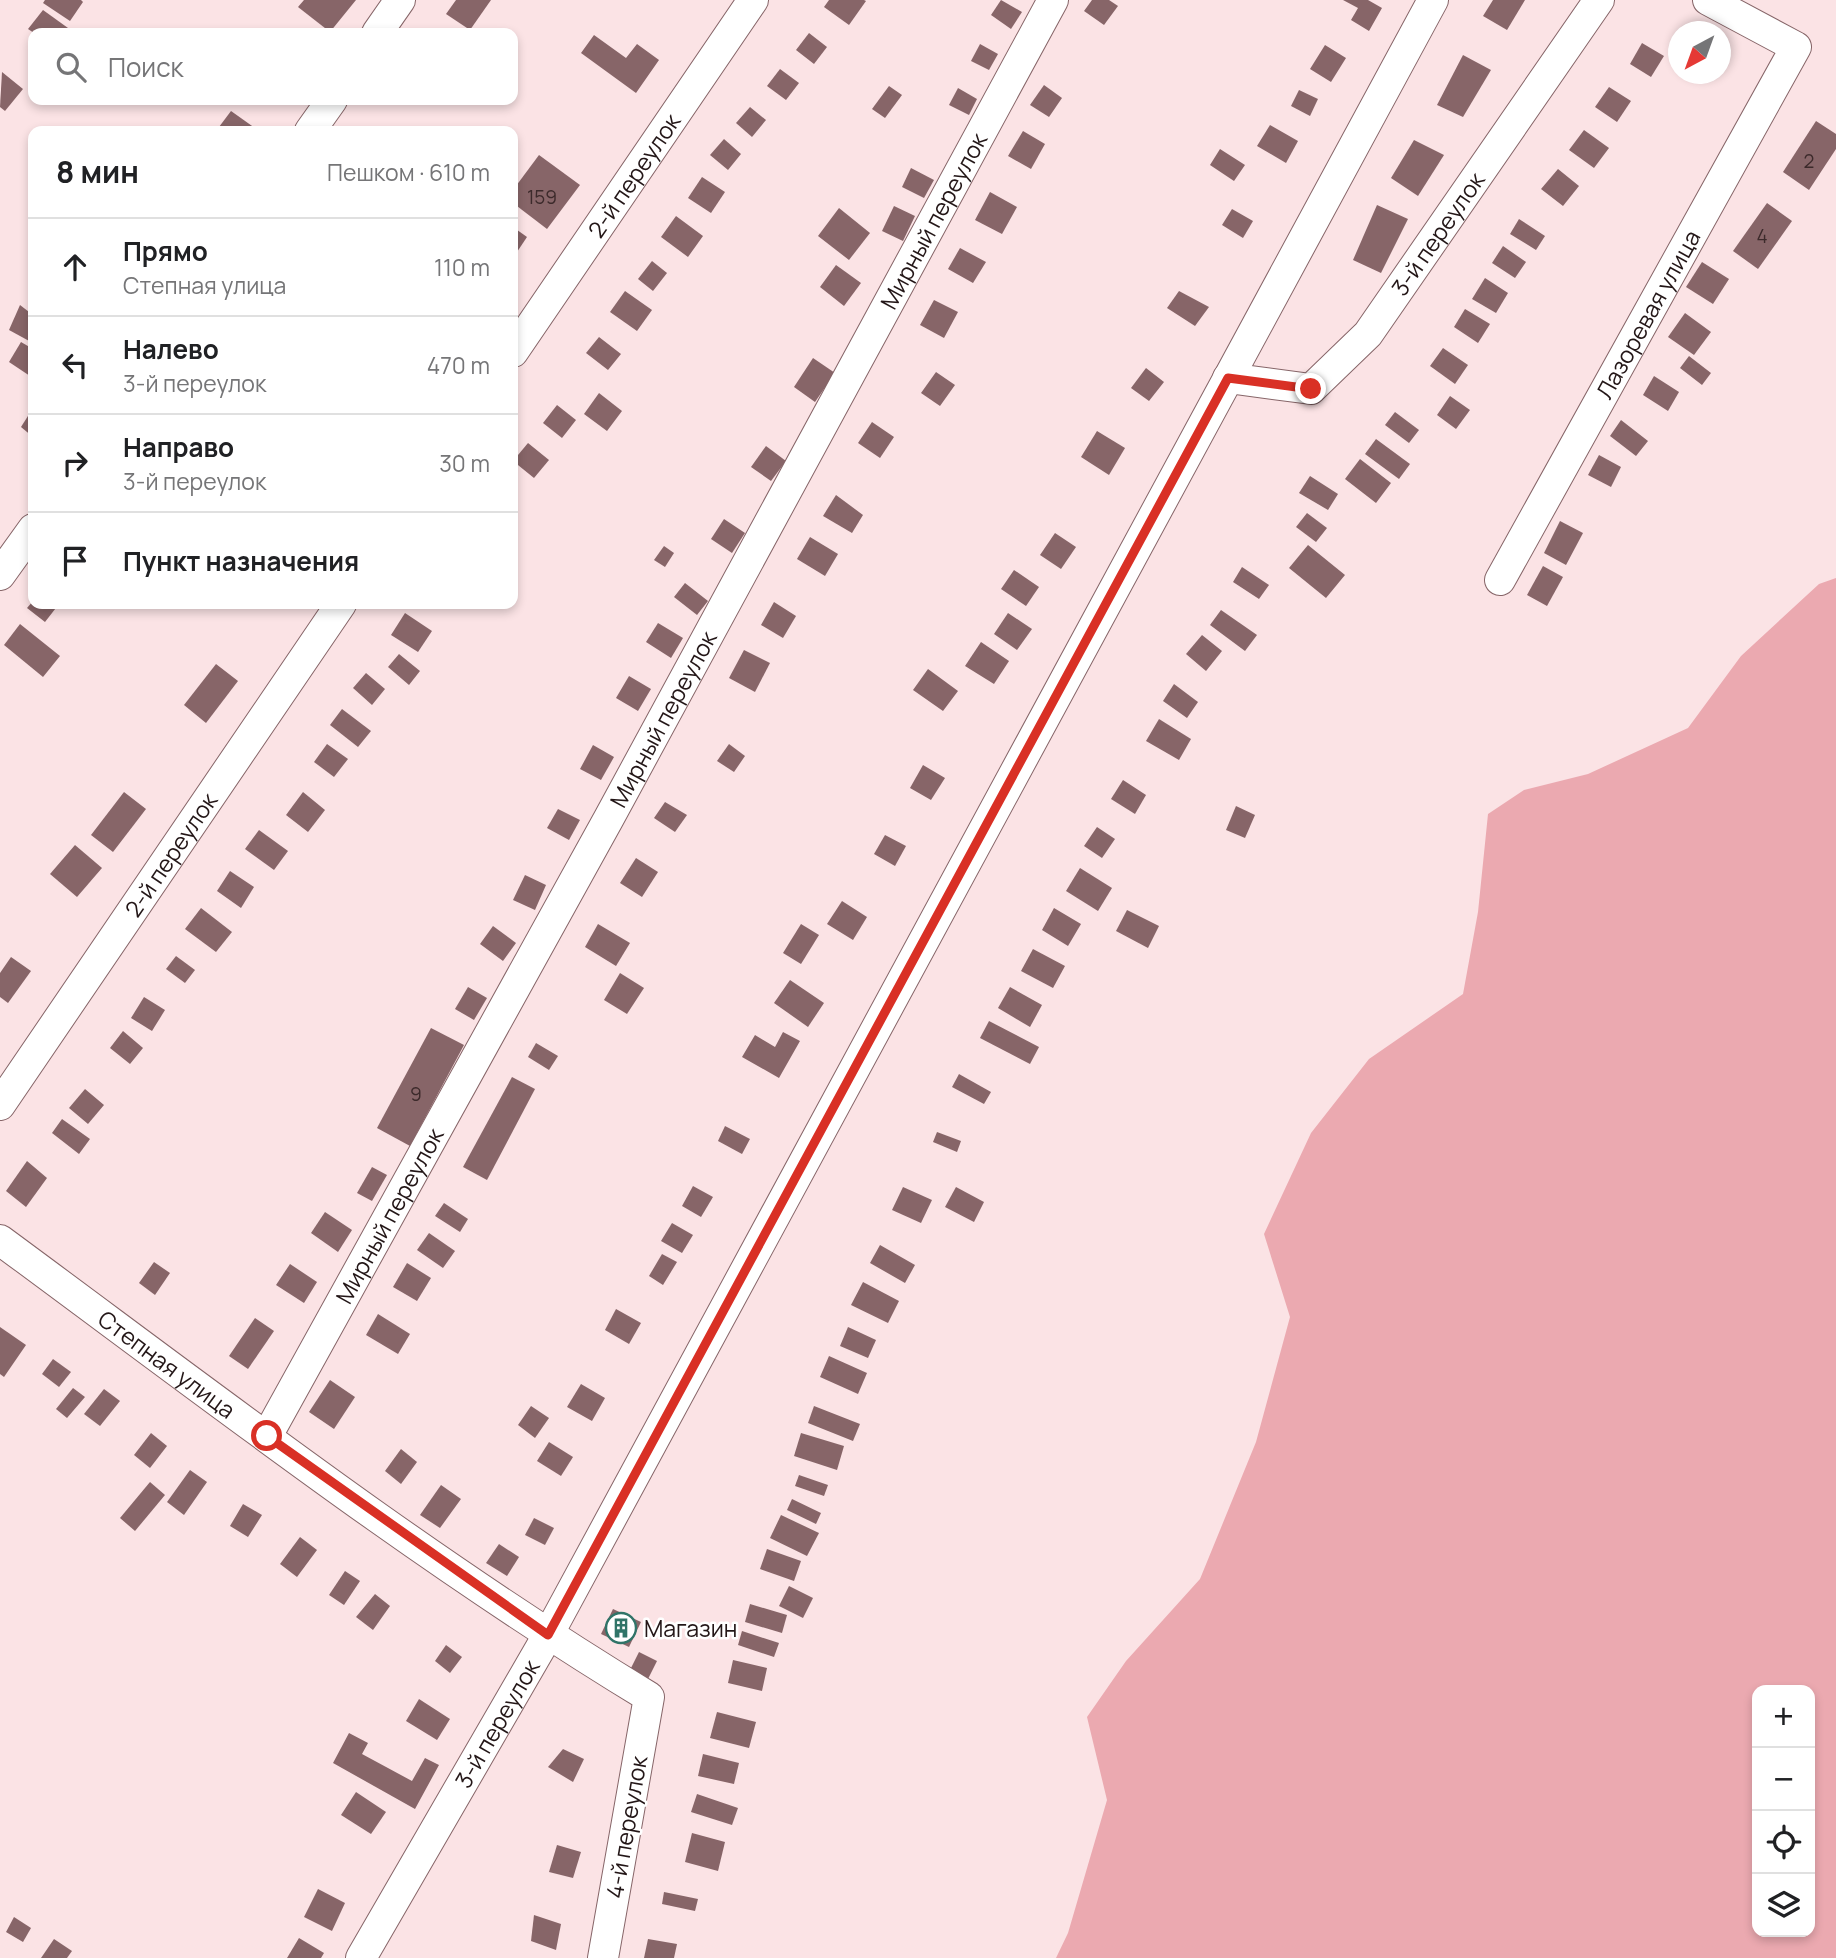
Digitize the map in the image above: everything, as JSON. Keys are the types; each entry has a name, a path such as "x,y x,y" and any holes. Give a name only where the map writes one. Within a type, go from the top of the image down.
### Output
{"street":[{"path":"380,28 400,0"},
{"name":"2-й переулок","path":"518,345 752,0"},
{"name":"Мирный переулок","path":"267,1436 595,842 1053,0"},
{"name":"3-й переулок","path":"360,1958 548,1635 1433,0"},
{"name":"3-й переулок","path":"1228,378 1311,389 1368,334 1599,0"},
{"name":"Лазоревая улица","path":"1500,580 1796,47 1708,0"},
{"path":"314,126 328,105"},
{"path":"0,575 28,536"},
{"name":"2-й переулок","path":"0,1105 338,609"},
{"name":"Степная улица","path":"0,1240 267,1436 548,1635 649,1697"},
{"name":"4-й переулок","path":"603,1958 649,1697"}],"shaded area":[{"path":"1836,578 1836,1958 1056,1958 1068,1933 1107,1800 1087,1717 1126,1661 1200,1579 1256,1442 1290,1317 1264,1234 1311,1133 1369,1059 1463,994 1478,912 1488,814 1524,790 1588,774 1688,728 1741,656 1819,584"}],"building":[{"path":"45,0 83,2 70,21 43,3"},
{"path":"304,0 356,0 333,28 325,28 298,7"},
{"path":"456,0 491,0 471,28 467,28 446,14"},
{"path":"829,0 866,1 849,25 824,7"},
{"path":"1001,0 1022,12 1011,29 991,15"},
{"path":"1092,0 1109,0 1118,6 1104,25 1084,11"},
{"path":"1343,0 1368,0 1382,8 1369,31 1351,20 1358,8"},
{"path":"1493,0 1525,0 1507,30 1483,16"},
{"path":"43,10 68,28 29,28"},
{"path":"809,33 827,47 814,64 796,50"},
{"path":"594,35 626,58 637,44 659,60 636,93 581,53"},
{"path":"1642,43 1664,56 1651,77 1630,64"},
{"path":"980,44 998,54 989,70 971,61"},
{"path":"1325,45 1346,58 1331,82 1310,69"},
{"path":"1463,55 1491,70 1463,117 1437,105"},
{"path":"780,69 799,83 786,100 767,86"},
{"path":"2,72 23,89 5,111 0,107"},
{"path":"1044,85 1062,98 1049,117 1030,105"},
{"path":"889,86 902,95 885,118 872,109"},
{"path":"1609,87 1631,101 1617,122 1595,107"},
{"path":"958,88 977,99 969,115 949,105"},
{"path":"1299,90 1318,99 1310,116 1291,106"},
{"path":"750,107 766,120 752,137 736,123"},
{"path":"231,111 252,126 220,126"},
{"path":"1816,121 1836,134 1836,149 1809,190 1783,172"},
{"path":"1270,125 1298,141 1286,163 1257,146"},
{"path":"1584,130 1609,148 1594,168 1569,150"},
{"path":"1023,131 1045,144 1031,169 1008,156"},
{"path":"724,139 741,154 728,170 710,155"},
{"path":"1414,140 1444,155 1418,196 1391,178"},
{"path":"1220,149 1245,165 1234,181 1210,165"},
{"path":"539,155 580,185 547,229 518,207 518,183"},
{"path":"911,168 934,180 924,198 902,187"},
{"path":"1558,169 1579,186 1563,206 1541,189"},
{"path":"702,177 725,192 711,213 688,198"},
{"path":"990,192 1017,207 1002,234 975,220"},
{"path":"1767,203 1792,221 1758,269 1733,251"},
{"path":"1377,205 1408,219 1381,273 1353,260"},
{"path":"894,206 915,216 903,241 882,231"},
{"path":"839,208 870,233 849,260 818,236"},
{"path":"1232,209 1253,221 1243,238 1222,225"},
{"path":"676,216 703,236 688,257 661,237"},
{"path":"1519,219 1545,236 1536,250 1510,234"},
{"path":"518,231 527,237 518,250"},
{"path":"1503,246 1526,262 1515,278 1492,263"},
{"path":"960,248 986,262 973,283 948,269"},
{"path":"652,261 667,273 653,291 638,279"},
{"path":"1702,262 1729,279 1713,304 1686,287"},
{"path":"836,265 861,283 844,306 820,287"},
{"path":"1485,278 1508,293 1496,313 1472,299"},
{"path":"625,291 652,310 637,331 610,312"},
{"path":"1179,291 1209,307 1195,326 1167,308"},
{"path":"934,300 958,312 944,338 920,325"},
{"path":"20,305 28,311 28,340 9,330"},
{"path":"1465,309 1490,324 1478,343 1454,327"},
{"path":"1685,313 1711,332 1694,355 1668,337"},
{"path":"599,337 621,354 608,370 586,353"},
{"path":"21,342 28,346 28,375 9,362"},
{"path":"1443,348 1468,365 1455,384 1430,366"},
{"path":"1689,356 1711,373 1702,385 1680,368"},
{"path":"813,358 835,373 815,402 794,387"},
{"path":"1146,368 1164,382 1149,401 1131,388"},
{"path":"936,372 955,385 940,406 921,393"},
{"path":"1654,376 1679,392 1668,411 1643,395"},
{"path":"599,393 622,411 607,431 584,414"},
{"path":"1450,396 1470,410 1456,429 1437,415"},
{"path":"557,405 576,420 562,438 543,423"},
{"path":"1395,412 1419,430 1409,443 1385,425"},
{"path":"28,416 28,433 21,427"},
{"path":"1621,420 1648,441 1636,456 1610,436"},
{"path":"872,422 894,437 880,458 858,443"},
{"path":"1097,431 1125,448 1109,475 1081,457"},
{"path":"1376,439 1410,464 1399,479 1365,454"},
{"path":"528,443 549,460 534,478 518,465 518,455"},
{"path":"766,446 786,461 771,481 751,467"},
{"path":"1599,455 1621,467 1611,487 1588,475"},
{"path":"1360,459 1391,483 1376,503 1345,479"},
{"path":"1310,476 1338,494 1328,510 1299,493"},
{"path":"836,495 863,515 852,533 823,516"},
{"path":"1307,513 1327,528 1316,542 1296,527"},
{"path":"724,519 745,533 732,553 711,539"},
{"path":"1560,521 1583,533 1566,565 1544,553"},
{"path":"1055,533 1076,547 1061,569 1040,555"},
{"path":"810,537 838,554 825,576 797,559"},
{"path":"1308,545 1345,575 1326,598 1289,568"},
{"path":"664,546 674,553 665,567 654,560"},
{"path":"1543,566 1563,577 1547,606 1527,595"},
{"path":"1242,567 1269,585 1259,599 1233,582"},
{"path":"1014,570 1039,587 1026,606 1001,589"},
{"path":"685,583 708,601 697,615 674,597"},
{"path":"774,602 796,616 783,638 761,625"},
{"path":"28,609 55,609 45,622"},
{"path":"1221,610 1257,635 1245,651 1210,625"},
{"path":"405,613 432,631 418,652 391,635"},
{"path":"1008,613 1032,629 1017,650 994,634"},
{"path":"658,623 683,638 671,658 646,642"},
{"path":"20,624 60,656 43,677 4,645"},
{"path":"1202,635 1222,651 1206,671 1186,654"},
{"path":"981,642 1009,661 994,684 965,666"},
{"path":"744,650 770,663 755,692 729,678"},
{"path":"399,654 420,671 409,685 388,667"},
{"path":"216,664 238,681 206,723 184,705"},
{"path":"928,669 958,691 943,711 913,690"},
{"path":"366,673 385,689 372,705 353,688"},
{"path":"629,676 651,689 638,711 616,698"},
{"path":"1174,684 1198,702 1187,718 1163,701"},
{"path":"342,709 371,731 358,747 330,725"},
{"path":"1159,719 1191,739 1179,760 1146,741"},
{"path":"327,744 348,759 334,777 314,762"},
{"path":"729,744 745,756 734,772 717,761"},
{"path":"593,745 614,757 601,780 580,769"},
{"path":"923,765 945,778 931,800 910,788"},
{"path":"1123,780 1146,795 1135,814 1111,799"},
{"path":"124,792 146,809 113,852 91,835"},
{"path":"303,792 325,810 308,832 286,815"},
{"path":"665,802 687,815 675,832 654,818"},
{"path":"1236,806 1255,815 1245,838 1226,830"},
{"path":"558,809 580,820 569,840 547,828"},
{"path":"1097,827 1115,839 1102,858 1084,846"},
{"path":"259,830 288,851 274,870 245,849"},
{"path":"885,835 906,846 895,866 874,854"},
{"path":"75,845 102,868 77,897 50,874"},
{"path":"636,858 658,872 642,897 620,883"},
{"path":"1080,868 1112,888 1098,911 1066,891"},
{"path":"230,871 254,887 241,908 217,891"},
{"path":"525,875 546,885 535,910 513,900"},
{"path":"842,901 867,917 853,940 827,924"},
{"path":"201,908 232,932 216,952 185,929"},
{"path":"1054,908 1081,924 1068,946 1042,930"},
{"path":"1127,910 1159,926 1148,948 1116,931"},
{"path":"598,924 630,943 616,966 585,947"},
{"path":"801,924 819,935 801,964 783,953"},
{"path":"493,926 516,943 503,961 480,944"},
{"path":"1033,949 1065,966 1053,988 1021,971"},
{"path":"176,956 195,970 185,983 166,969"},
{"path":"11,957 31,971 8,1003 0,997 0,973"},
{"path":"620,973 644,988 627,1014 604,1000"},
{"path":"790,980 824,1003 808,1027 774,1003"},
{"path":"468,987 487,998 474,1020 455,1009"},
{"path":"1010,987 1042,1005 1030,1027 998,1008"},
{"path":"144,997 165,1010 152,1031 131,1018"},
{"path":"989,1021 1039,1047 1030,1064 980,1038"},
{"path":"431,1028 464,1045 410,1146 377,1128"},
{"path":"123,1031 143,1048 130,1064 110,1048"},
{"path":"783,1032 800,1041 779,1078 742,1057 755,1035 775,1047"},
{"path":"536,1043 558,1056 549,1070 528,1057"},
{"path":"959,1074 991,1092 984,1104 952,1087"},
{"path":"512,1077 535,1089 487,1180 463,1167"},
{"path":"85,1089 104,1105 88,1124 69,1108"},
{"path":"62,1119 90,1139 79,1154 52,1133"},
{"path":"725,1126 750,1139 742,1154 718,1141"},
{"path":"937,1132 961,1141 957,1152 933,1142"},
{"path":"27,1161 47,1178 26,1207 6,1191"},
{"path":"372,1167 387,1175 372,1201 357,1193"},
{"path":"693,1186 713,1197 701,1217 682,1206"},
{"path":"903,1187 932,1200 921,1223 892,1210"},
{"path":"956,1187 984,1202 974,1222 945,1207"},
{"path":"444,1203 468,1219 460,1232 435,1216"},
{"path":"325,1212 352,1230 338,1252 311,1233"},
{"path":"672,1223 693,1235 682,1253 661,1241"},
{"path":"429,1233 455,1251 443,1268 417,1250"},
{"path":"880,1245 915,1265 905,1283 870,1263"},
{"path":"662,1254 677,1262 663,1285 649,1276"},
{"path":"154,1262 170,1273 155,1295 139,1283"},
{"path":"407,1263 431,1278 417,1301 393,1287"},
{"path":"290,1264 317,1282 304,1303 276,1285"},
{"path":"863,1282 899,1301 888,1323 851,1305"},
{"path":"616,1309 641,1323 629,1344 605,1330"},
{"path":"378,1314 410,1334 398,1354 366,1335"},
{"path":"255,1318 274,1331 248,1369 229,1356"},
{"path":"0,1327 26,1345 4,1377 0,1374"},
{"path":"848,1327 876,1340 868,1358 840,1346"},
{"path":"829,1356 867,1373 858,1394 820,1377"},
{"path":"53,1359 71,1372 59,1387 42,1374"},
{"path":"330,1380 355,1397 334,1429 309,1412"},
{"path":"581,1384 605,1398 592,1421 567,1407"},
{"path":"73,1388 85,1397 67,1418 56,1409"},
{"path":"104,1389 120,1401 100,1426 84,1414"},
{"path":"531,1406 549,1418 535,1438 518,1425"},
{"path":"814,1406 860,1424 853,1441 808,1423"},
{"path":"151,1433 167,1446 150,1468 134,1455"},
{"path":"801,1433 844,1446 837,1470 794,1456"},
{"path":"549,1442 573,1457 561,1476 537,1461"},
{"path":"401,1449 417,1462 401,1484 385,1471"},
{"path":"190,1470 207,1482 184,1515 167,1502"},
{"path":"799,1475 828,1485 824,1496 795,1486"},
{"path":"150,1482 165,1495 135,1531 120,1518"},
{"path":"441,1485 461,1499 440,1528 420,1515"},
{"path":"792,1499 821,1513 816,1524 787,1510"},
{"path":"243,1504 262,1515 248,1537 230,1526"},
{"path":"781,1515 819,1533 807,1556 770,1538"},
{"path":"534,1518 554,1528 545,1545 525,1535"},
{"path":"300,1537 317,1550 297,1577 280,1564"},
{"path":"499,1544 519,1557 507,1576 486,1563"},
{"path":"767,1549 801,1561 794,1581 760,1569"},
{"path":"345,1571 360,1581 344,1605 329,1595"},
{"path":"789,1586 813,1598 803,1618 779,1606"},
{"path":"375,1594 390,1606 373,1630 356,1617"},
{"path":"750,1604 787,1615 782,1633 745,1622"},
{"name":"Магазин","path":"613,1609 641,1622 629,1647 601,1634"},
{"path":"742,1631 779,1643 774,1657 738,1645"},
{"path":"446,1645 462,1657 450,1673 435,1661"},
{"name":"Магазин","path":"639,1652 657,1661 646,1683 628,1674"},
{"path":"733,1660 767,1668 762,1691 728,1683"},
{"path":"419,1699 450,1719 437,1740 406,1721"},
{"path":"717,1712 756,1722 749,1748 710,1738"},
{"path":"349,1733 368,1743 362,1754 412,1781 425,1758 439,1765 415,1809 333,1763"},
{"path":"563,1749 584,1759 573,1782 548,1767"},
{"path":"703,1754 739,1763 734,1784 698,1776"},
{"path":"356,1792 386,1812 371,1834 341,1815"},
{"path":"697,1794 738,1808 732,1825 691,1812"},
{"path":"692,1833 725,1842 718,1871 685,1862"},
{"path":"557,1845 581,1852 573,1878 549,1872"},
{"path":"318,1889 345,1903 332,1931 304,1917"},
{"path":"664,1892 698,1899 695,1911 662,1904"},
{"path":"534,1915 561,1924 556,1950 531,1941"},
{"path":"14,1917 31,1928 23,1942 6,1932"},
{"path":"299,1938 324,1953 321,1958 287,1958"},
{"path":"54,1939 72,1951 67,1958 41,1958"},
{"path":"648,1939 677,1944 674,1958 644,1958"}],"place":[{"name":"Магазин","path":"621,1628"}],"route":[{"path":"267,1436 548,1635 1228,378 1311,389"}]}
